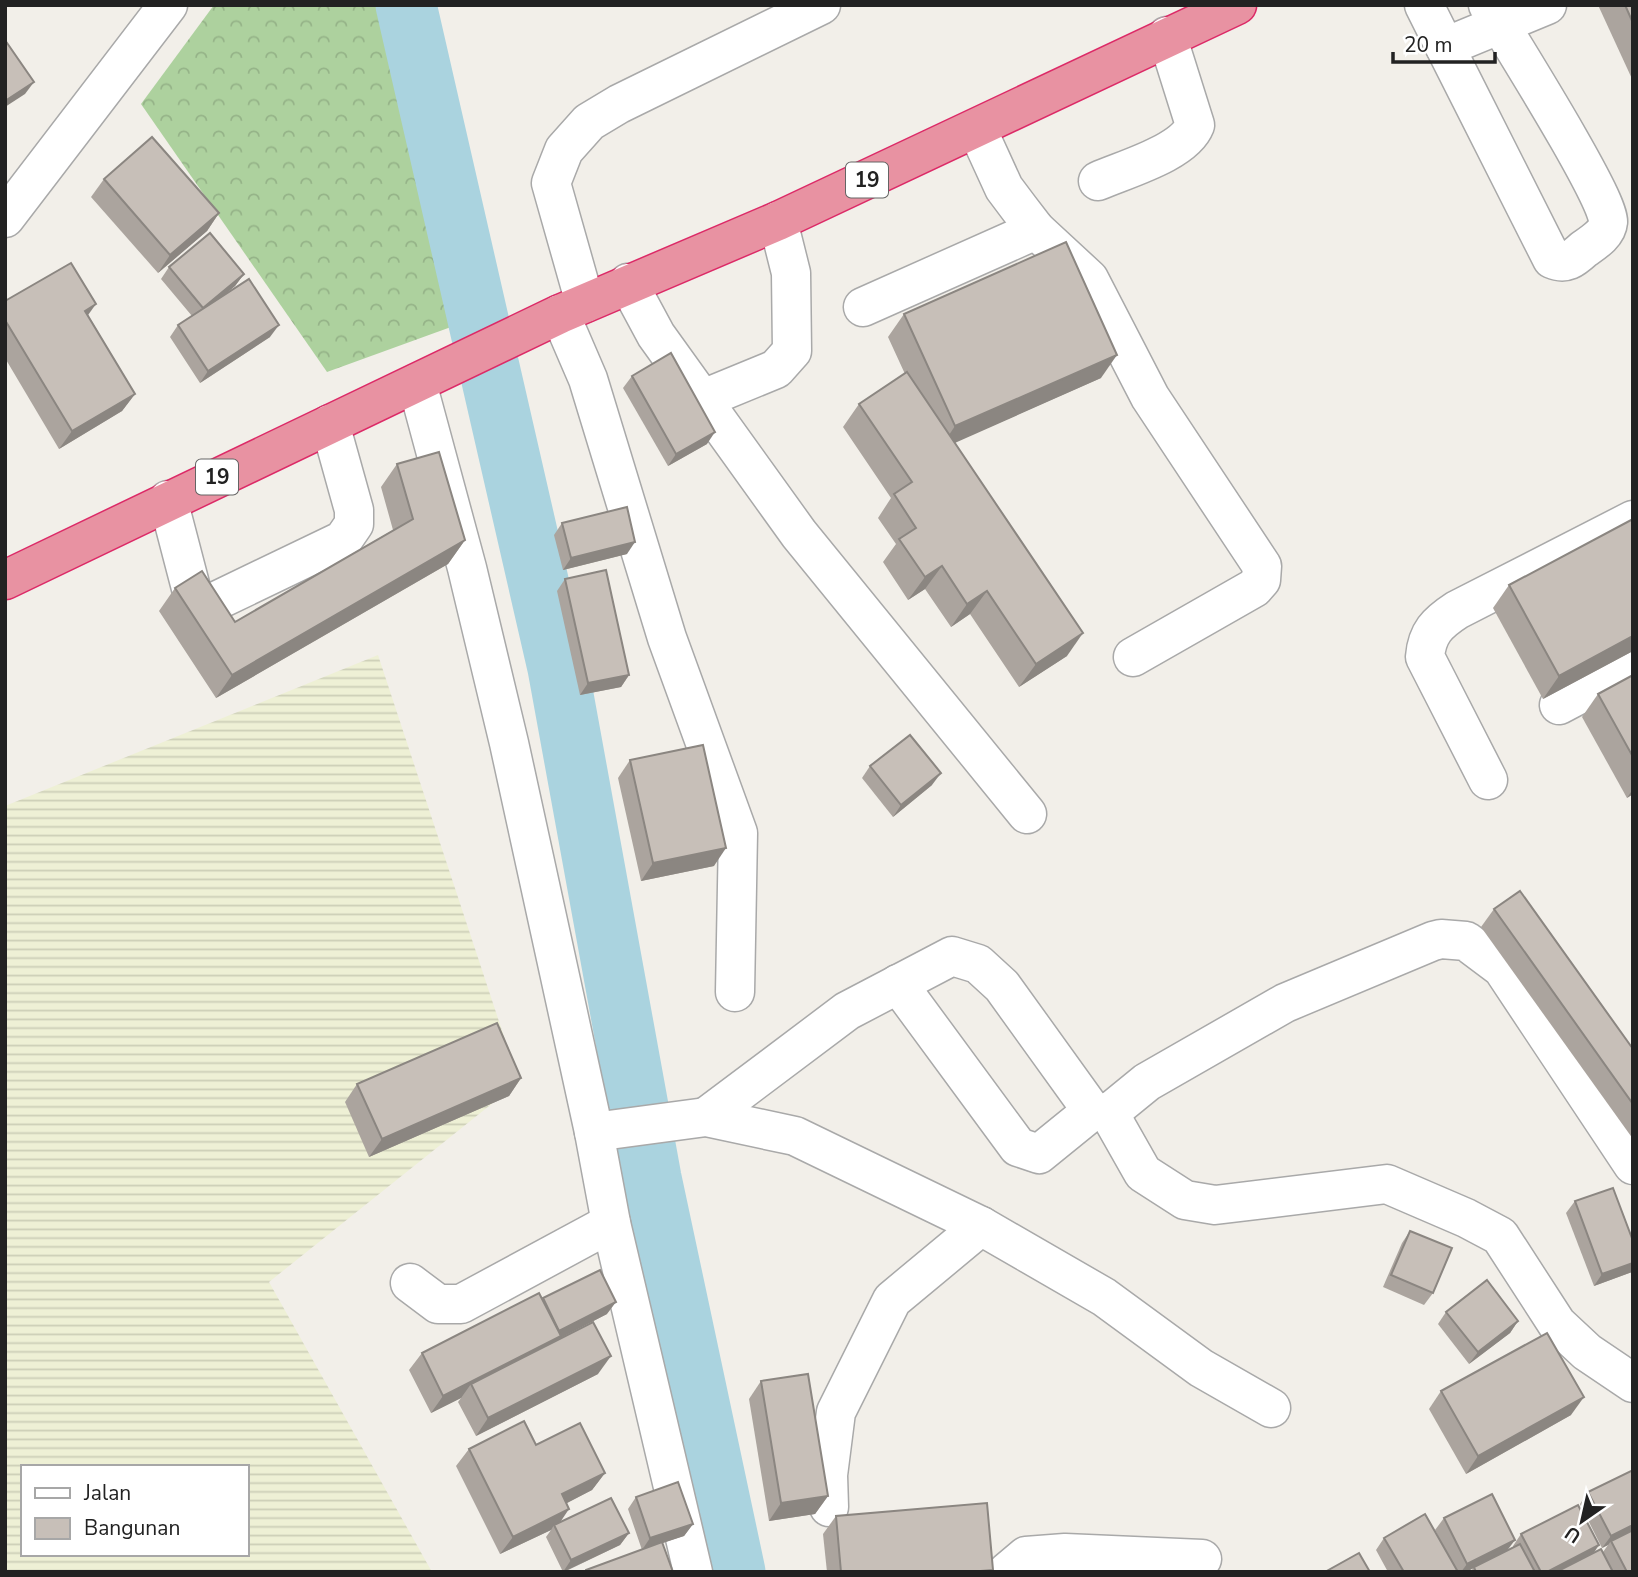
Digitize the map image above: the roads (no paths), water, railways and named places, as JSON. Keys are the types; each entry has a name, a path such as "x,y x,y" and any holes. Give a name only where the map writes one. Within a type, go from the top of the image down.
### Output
{"highway":[{"name":"19","path":"5,580 573,308 778,221 1237,5"}],"street":[{"path":"5,218 168,5"},
{"path":"735,992 738,833 667,638 588,379 551,183 564,150 589,122 619,104 821,5"},
{"path":"1424,5 1552,259 1561,263 1572,260 1605,231 1609,219 1601,198 1494,15"},
{"path":"1445,47 1494,15 1547,5"},
{"path":"1098,181 1176,147 1191,136 1195,125 1167,36"},
{"path":"977,129 1004,188 1036,230 1089,279 1150,397 1262,566 1261,580 1254,588 1133,657"},
{"path":"703,399 776,369 792,351 791,273 778,221"},
{"path":"863,307 1036,230"},
{"path":"628,283 656,335 799,534 1027,814"},
{"path":"424,380 509,743 609,1130 611,1223 693,1572"},
{"path":"168,500 192,592 202,601 214,602 343,540 354,524 354,510 330,424"},
{"path":"1488,780 1425,657 1426,640 1433,629 1457,610 1633,520"},
{"path":"1559,705 1633,666"},
{"path":"898,984 1018,1147 1039,1154 1147,1082 1285,1003 1433,941 1466,941 1502,968 1633,1165"},
{"path":"694,1118 847,1011 953,956 978,964 1002,986 1143,1172 1185,1200 1215,1205 1387,1184 1466,1217 1500,1236 1557,1324 1587,1352 1633,1383"},
{"path":"609,1130 694,1118 795,1136 981,1226 1104,1297 1201,1368 1271,1408"},
{"path":"410,1283 438,1304 461,1304 611,1223"},
{"path":"829,1507 828,1475 836,1412 892,1300 981,1226"},
{"path":"1007,1572 1026,1556 1065,1553 1202,1559"}],"waterway":[{"path":"406,5 558,668 651,1178 735,1572"}]}
